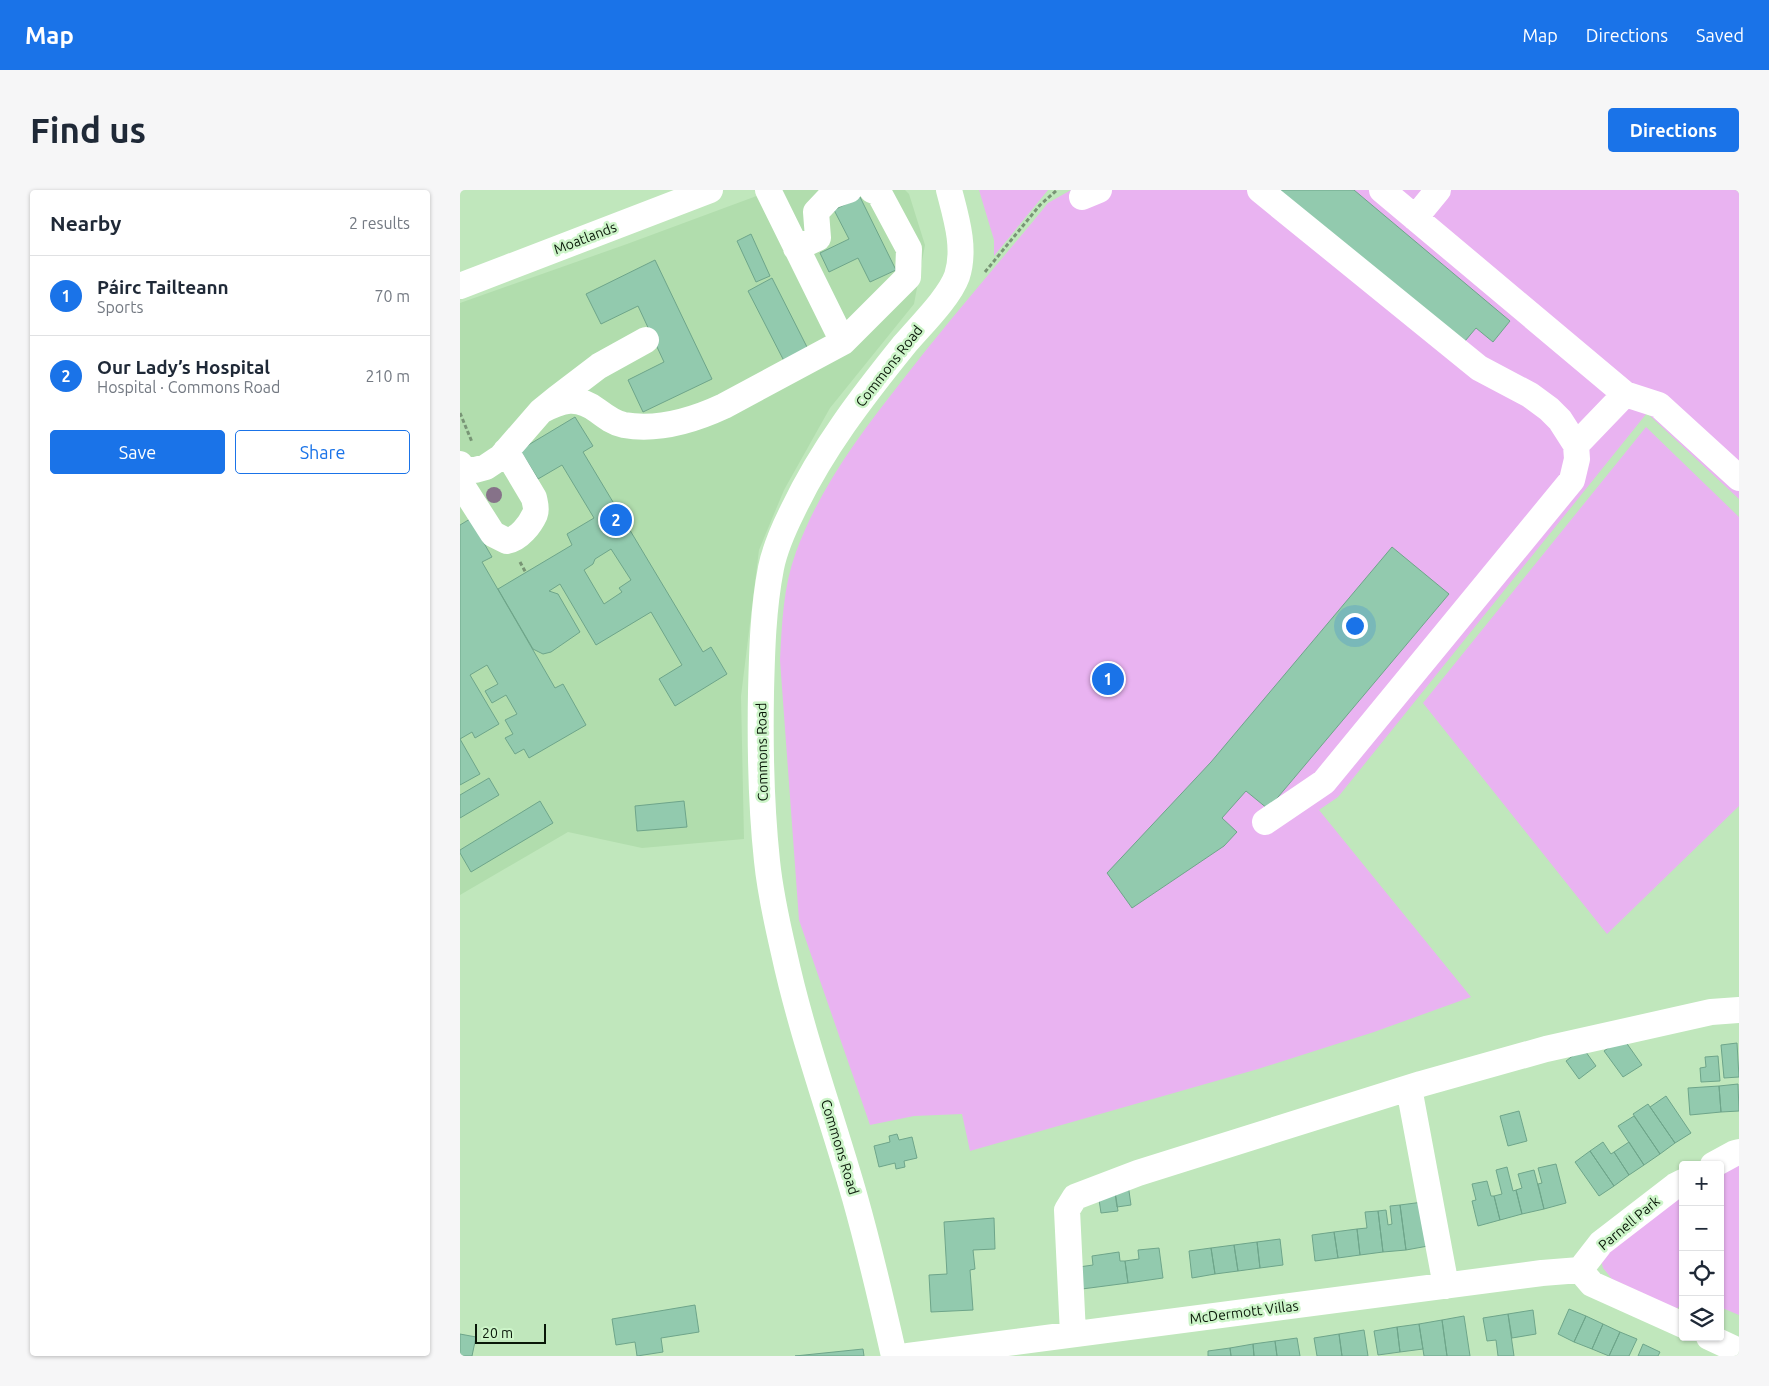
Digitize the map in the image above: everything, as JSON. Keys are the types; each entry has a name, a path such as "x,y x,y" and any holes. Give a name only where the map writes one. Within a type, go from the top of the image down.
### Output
{"street":[{"name":"Moatlands","path":"460,286 710,190"},
{"path":"768,190 843,342"},
{"path":"796,248 818,238 816,212 831,196 849,190"},
{"path":"542,411 555,404 570,400 596,409 606,418 623,425 642,426 687,421 724,406 843,342 908,277 909,249 879,193 872,190"},
{"name":"Commons Road","path":"894,1356 878,1283 858,1208 807,1039 782,944 767,862 760,726 762,652 765,604 772,564 785,525 808,478 870,387 950,289 956,278 960,258 957,219 949,190"},
{"path":"1260,190 1479,368 1530,395 1549,409 1564,425 1576,445 1577,459 1572,480 1324,782 1265,822"},
{"path":"1382,190 1624,394 1659,405 1739,478"},
{"path":"1416,218 1438,190"},
{"path":"506,451 534,498 536,505 535,513 519,536 507,541 493,534 464,472 486,467 501,457 506,451 542,411 599,366 646,340"},
{"path":"1576,445 1624,394"},
{"path":"1074,1334 1067,1210 1075,1197 1138,1173 1409,1088 1546,1049 1711,1012 1739,1010"},
{"path":"1409,1088 1446,1286"},
{"path":"1720,1161 1739,1152"},
{"name":"Parnell Park","path":"1580,1270 1601,1243 1679,1185"},
{"path":"1580,1270 1592,1284 1679,1323"},
{"name":"McDermott Villas","path":"908,1356 1542,1273 1580,1270"},
{"path":"1718,1341 1739,1351"}],"path":[{"path":"950,289 981,276 1040,204 1057,190"},
{"path":"460,413 464,472"}],"shaded area":[{"path":"773,190 905,190 909,194 925,245 914,304 830,408 784,490 759,550 741,696 744,839 642,848 568,832 460,895 460,303"},
{"path":"979,190 1048,190 994,256 994,240"},
{"path":"1071,190 1739,190 1739,499 1647,413 1338,797 1319,810 1471,997 1374,1032 1258,1069 970,1151 962,1114 914,1116 870,1125 799,920 780,660 784,606 788,579 805,529 816,506 856,442 937,337 1048,203"},
{"path":"1646,427 1739,517 1739,806 1607,934 1423,703"},
{"path":"1739,1164 1739,1315 1724,1309 1724,1170"},
{"path":"1679,1196 1679,1306 1677,1309 1612,1279 1603,1268 1600,1256"}],"building":[{"path":"1273,190 1354,190 1510,321 1493,342 1476,328 1460,347"},
{"path":"860,197 896,270 870,282 858,258 829,272 820,253 849,239 834,210"},
{"path":"751,234 770,276 756,282 737,241"},
{"path":"655,260 712,379 643,412 628,380 664,362 638,306 601,324 586,294"},
{"path":"772,278 808,349 784,361 748,291"},
{"path":"575,417 593,446 583,452 703,652 711,647 727,674 675,706 659,679 682,665 651,612 596,645 560,584 549,591 558,594 580,632 551,652 543,654 533,649 498,589 572,545 567,534 594,518 562,465 538,479 520,450","holes":["611,549 631,580 619,588 622,592 604,604 584,570 593,564 595,559"]},
{"path":"470,519 492,557 482,562 555,688 563,684 586,725 529,758 524,749 515,754 505,738 513,734 505,720 517,714 506,695 492,703 485,691 498,684 487,665 470,675 499,724 475,738 472,732 460,739 460,525"},
{"path":"1392,547 1449,594 1268,809 1246,791 1222,818 1237,832 1224,846 1132,908 1107,873 1211,762"},
{"path":"460,739 480,774 460,785"},
{"path":"489,778 499,795 460,818 460,795"},
{"path":"540,801 553,823 471,872 460,850"},
{"path":"684,801 687,827 637,831 635,806"},
{"path":"1623,1038 1642,1065 1623,1077 1604,1051"},
{"path":"1737,1043 1739,1077 1724,1078 1721,1045"},
{"path":"1583,1048 1596,1066 1579,1079 1566,1061"},
{"path":"1718,1056 1720,1081 1701,1082 1700,1068 1706,1067 1705,1057"},
{"path":"1738,1084 1739,1111 1721,1112 1719,1086"},
{"path":"1719,1086 1721,1112 1690,1115 1688,1088"},
{"path":"1666,1096 1691,1133 1675,1143 1650,1107"},
{"path":"1648,1104 1675,1143 1660,1154 1633,1114"},
{"path":"1519,1111 1527,1141 1508,1146 1500,1116"},
{"path":"1634,1116 1660,1154 1644,1165 1618,1126"},
{"path":"897,1134 899,1140 912,1137 917,1158 904,1161 905,1167 896,1169 895,1163 879,1167 874,1146 890,1142 889,1136"},
{"path":"1603,1142 1611,1154 1614,1152 1629,1175 1614,1186 1590,1151"},
{"path":"1629,1142 1644,1165 1629,1175 1614,1152"},
{"path":"1590,1151 1614,1186 1599,1196 1575,1162"},
{"path":"1556,1164 1566,1203 1544,1209 1538,1184 1542,1183 1538,1168"},
{"path":"1507,1167 1513,1191 1516,1190 1522,1214 1500,1220 1494,1196 1502,1194 1496,1170"},
{"path":"1534,1170 1544,1209 1522,1214 1516,1190 1522,1188 1518,1174"},
{"path":"1487,1181 1491,1196 1494,1196 1500,1220 1478,1226 1472,1201 1476,1200 1472,1184"},
{"path":"1128,1184 1131,1205 1117,1207 1114,1186"},
{"path":"1115,1191 1118,1211 1101,1213 1098,1193"},
{"path":"1423,1202 1428,1246 1406,1250 1400,1205"},
{"path":"1400,1205 1406,1250 1383,1252 1378,1211 1386,1210 1388,1225 1392,1224 1390,1206"},
{"path":"1378,1211 1383,1252 1360,1255 1357,1229 1367,1228 1365,1212"},
{"path":"994,1218 995,1249 973,1250 975,1269 970,1270 973,1310 931,1312 929,1275 947,1274 944,1222"},
{"path":"1357,1229 1360,1255 1338,1258 1334,1232"},
{"path":"1334,1232 1338,1258 1315,1261 1312,1235"},
{"path":"1280,1239 1283,1265 1260,1268 1257,1242"},
{"path":"1257,1242 1260,1268 1238,1271 1234,1245"},
{"path":"1234,1245 1238,1271 1215,1274 1211,1248"},
{"path":"1159,1248 1163,1278 1128,1283 1125,1261 1139,1259 1138,1250"},
{"path":"1211,1248 1215,1274 1192,1278 1189,1251"},
{"path":"1119,1252 1120,1261 1125,1261 1128,1283 1082,1289 1079,1267 1093,1265 1092,1256"},
{"path":"695,1305 699,1332 661,1338 663,1352 637,1356 635,1342 616,1345 612,1319"},
{"path":"1569,1309 1586,1316 1574,1342 1558,1334"},
{"path":"1533,1310 1536,1334 1512,1338 1508,1314"},
{"path":"1508,1314 1514,1356 1498,1356 1496,1340 1487,1341 1483,1318"},
{"path":"1464,1316 1470,1356 1447,1356 1442,1320"},
{"path":"1586,1316 1603,1324 1592,1349 1574,1342"},
{"path":"1442,1320 1447,1356 1424,1356 1419,1324"},
{"path":"1419,1324 1423,1349 1400,1352 1397,1327"},
{"path":"1603,1324 1620,1332 1609,1356 1592,1349"},
{"path":"1397,1327 1400,1352 1378,1355 1374,1331"},
{"path":"1364,1330 1368,1356 1342,1356 1339,1334"},
{"path":"1620,1332 1637,1339 1629,1356 1609,1356"},
{"path":"460,1334 476,1337 472,1356 460,1356"},
{"path":"1339,1334 1342,1356 1317,1356 1314,1338"},
{"path":"1297,1338 1300,1356 1277,1356 1275,1341"},
{"path":"1275,1341 1277,1356 1254,1356 1253,1344"},
{"path":"1253,1344 1254,1356 1231,1356 1230,1348"},
{"path":"1643,1344 1660,1352 1658,1356 1638,1356"},
{"path":"1230,1348 1231,1356 1208,1356 1208,1351"},
{"path":"863,1349 864,1356 795,1356"}],"place":[{"name":"Our Lady’s Hospital","path":"616,520"},
{"name":"Páirc Tailteann","path":"1108,679"}]}
